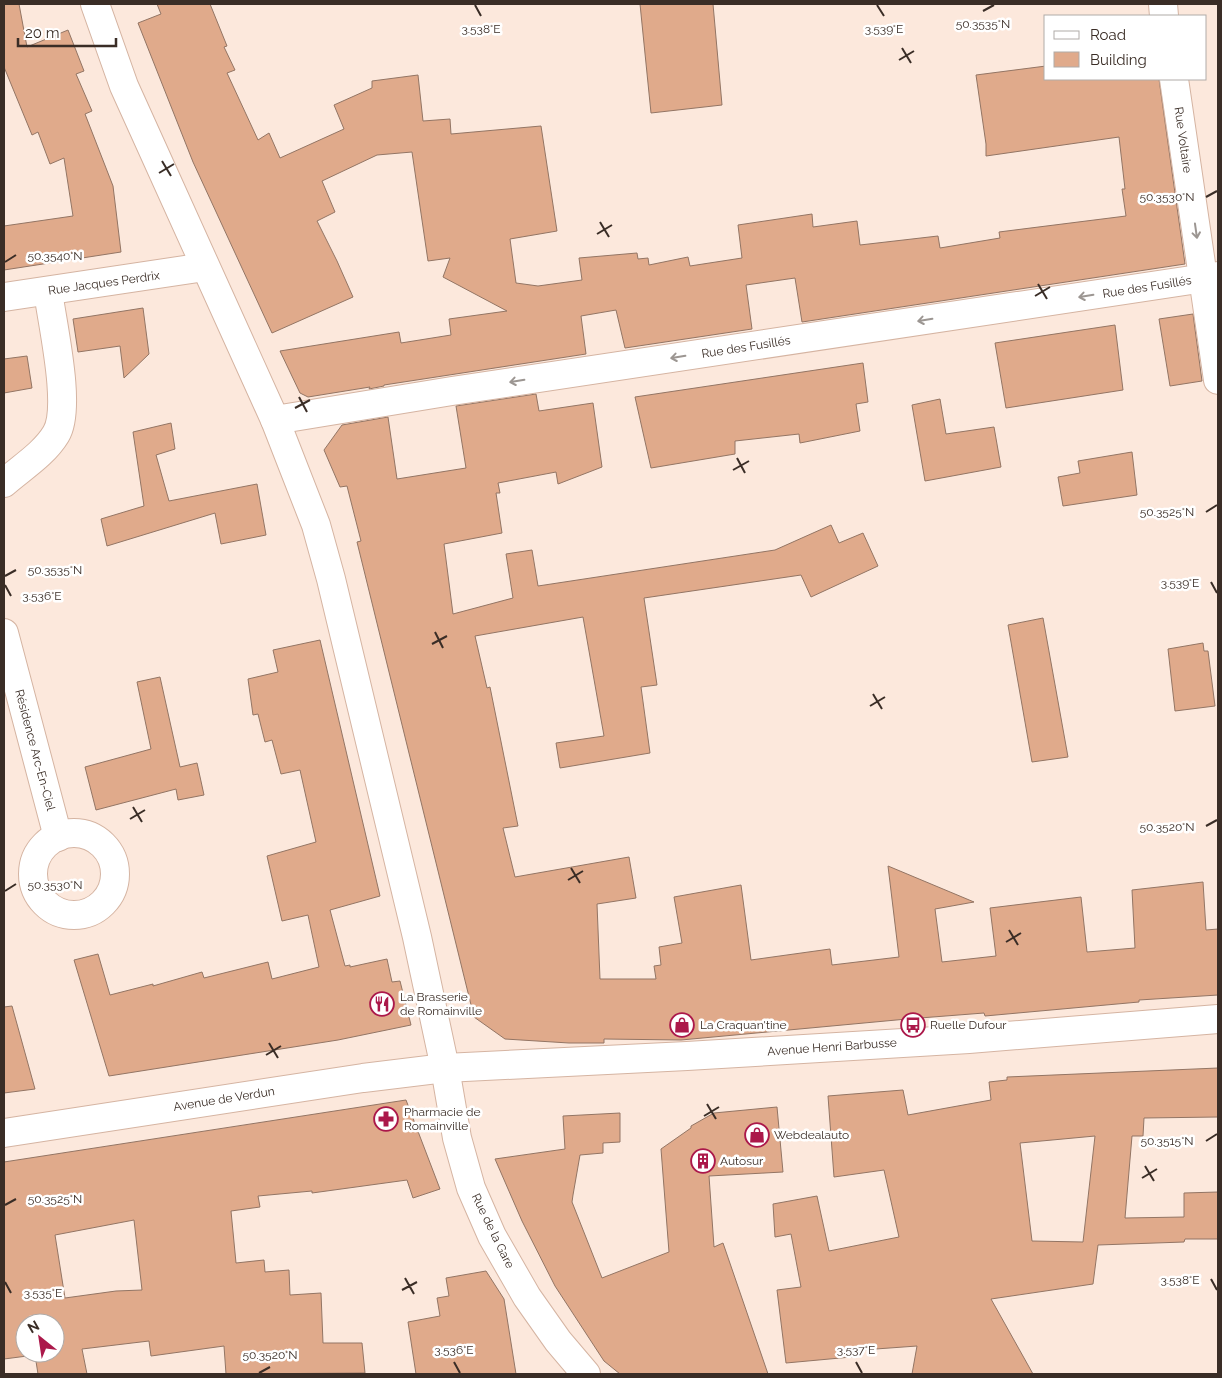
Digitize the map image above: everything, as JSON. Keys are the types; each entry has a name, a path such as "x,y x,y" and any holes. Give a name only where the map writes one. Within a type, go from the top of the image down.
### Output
{"street":[{"name":"Rue de la Gare","path":"96,4 124,86 275,420 316,525 331,579 417,937 445,1068 457,1138 471,1188 504,1258 527,1297 558,1341 586,1374"},
{"name":"Rue Voltaire","path":"1174,80 1211,277 1218,380"},
{"name":"Rue Jacques Perdrix","path":"4,298 205,267"},
{"name":"Rue des Fusillés","path":"275,420 471,388 1211,277"},
{"path":"4,483 50,443 58,432 62,419 63,393 48,291"},
{"name":"Résidence Arc-En-Ciel","path":"4,633 58,837"},
{"name":"Avenue Henri Barbusse","path":"445,1068 668,1057 969,1038 1218,1019"},
{"name":"Avenue de Verdun","path":"4,1133 363,1078 445,1068"}],"building":[{"path":"4,4 19,4 27,47 68,30 84,71 76,74 92,111 85,114 113,186 121,252 4,270 4,226 73,216 64,158 50,164 38,132 32,135 4,67"},
{"path":"157,4 210,4 227,46 224,47 235,70 227,73 258,140 269,133 280,158 344,129 334,105 372,88 372,81 418,75 423,121 450,119 451,134 541,126 557,231 510,239 516,283 538,286 582,280 579,258 637,253 638,259 648,258 649,265 688,257 690,266 742,258 738,225 812,214 813,227 857,221 860,245 938,236 940,248 1000,238 999,232 1126,216 1122,189 1125,189 1119,137 986,156 976,75 1044,66 1044,80 1159,80 1185,264 802,322 795,278 746,285 752,329 625,348 616,310 581,316 586,354 308,397 300,393 280,351 399,332 401,343 451,335 449,319 507,311 443,277 450,258 428,261 412,152 377,155 322,181 335,212 317,221 353,297 272,333 193,162 138,23 161,14"},
{"path":"640,4 713,4 722,105 651,113"},
{"path":"143,308 149,354 124,378 120,346 78,352 73,319"},
{"path":"1193,314 1202,381 1170,386 1159,319"},
{"path":"1115,325 1123,390 1006,408 995,343"},
{"path":"27,356 32,388 4,393 4,359"},
{"path":"863,363 868,402 856,404 860,431 800,443 799,434 735,441 735,454 651,468 635,397"},
{"path":"536,394 539,411 593,403 602,467 558,484 556,472 498,483 500,493 496,493 502,533 444,544 453,614 513,598 506,554 532,550 538,586 775,550 831,525 839,543 863,533 878,566 811,597 801,575 644,598 657,685 641,687 650,753 560,768 556,743 604,736 583,617 475,636 487,688 490,687 518,826 503,828 515,877 629,857 636,898 597,904 600,979 656,979 654,966 661,965 659,947 682,943 674,897 741,885 751,960 830,949 832,965 899,957 888,866 974,902 935,909 942,962 996,956 990,908 1081,897 1087,952 1135,948 1132,890 1203,882 1206,930 1218,929 1218,995 1139,1000 1139,1002 985,1016 984,1013 907,1019 681,1040 604,1039 604,1043 505,1039 474,1017 357,542 361,541 347,486 340,487 324,450 342,425 388,417 397,479 466,468 456,406"},
{"path":"940,399 946,434 994,427 1001,467 925,481 912,405"},
{"path":"171,423 175,449 156,455 169,501 257,484 266,535 221,544 215,513 107,546 101,519 144,506 133,432"},
{"path":"1132,452 1137,495 1063,506 1058,477 1080,473 1078,461"},
{"path":"1043,618 1068,757 1032,762 1008,625"},
{"path":"320,640 380,896 330,910 345,966 350,965 350,967 387,959 392,982 400,981 411,1025 338,1040 109,1076 74,960 98,954 110,995 153,984 153,986 202,972 204,978 268,962 272,979 319,967 308,915 282,921 267,856 316,842 300,770 281,774 272,740 265,742 258,714 253,715 248,679 278,672 273,650"},
{"path":"1203,643 1204,651 1208,651 1215,706 1175,711 1168,649"},
{"path":"160,677 180,767 197,763 204,795 178,800 176,789 96,810 85,767 151,749 137,682"},
{"path":"12,1006 35,1089 4,1093 4,1007"},
{"path":"1218,1068 1218,1117 1144,1118 1143,1136 1132,1136 1125,1218 1184,1217 1184,1193 1218,1192 1218,1239 1185,1239 1184,1242 1098,1245 1093,1284 991,1299 1033,1374 912,1374 917,1346 862,1350 862,1356 786,1363 777,1290 801,1287 791,1234 775,1237 773,1204 817,1196 829,1251 899,1237 884,1170 834,1177 828,1096 903,1090 908,1115 991,1100 989,1082 1007,1080 1007,1077","holes":["1095,1136 1083,1242 1032,1241 1020,1143"]},
{"path":"406,1100 440,1189 413,1198 407,1180 312,1193 312,1191 258,1196 260,1207 231,1211 236,1263 264,1260 265,1272 289,1270 290,1295 321,1293 323,1343 362,1343 365,1373 226,1374 224,1346 151,1356 149,1341 82,1349 87,1374 38,1374 36,1363 65,1363 65,1313 15,1313 15,1358 4,1359 4,1162","holes":["134,1220 142,1290 116,1291 65,1298 55,1235"]},
{"path":"777,1107 783,1172 709,1176 714,1247 723,1243 768,1374 620,1374 604,1361 555,1286 522,1221 495,1159 565,1149 563,1116 620,1113 620,1142 603,1143 603,1153 580,1155 572,1202 602,1278 669,1252 661,1149 691,1128 691,1126 714,1113"},
{"path":"486,1271 504,1299 516,1374 416,1374 408,1322 440,1316 437,1298 449,1296 446,1278"}],"place":[{"name":"La Brasserie de Romainville","path":"382,1004"},
{"name":"La Craquan'tine","path":"682,1025"},
{"name":"Ruelle Dufour","path":"913,1025"},
{"name":"Pharmacie de Romainville","path":"386,1119"},
{"name":"Webdealauto","path":"757,1135"},
{"name":"Autosur","path":"703,1161"}]}
